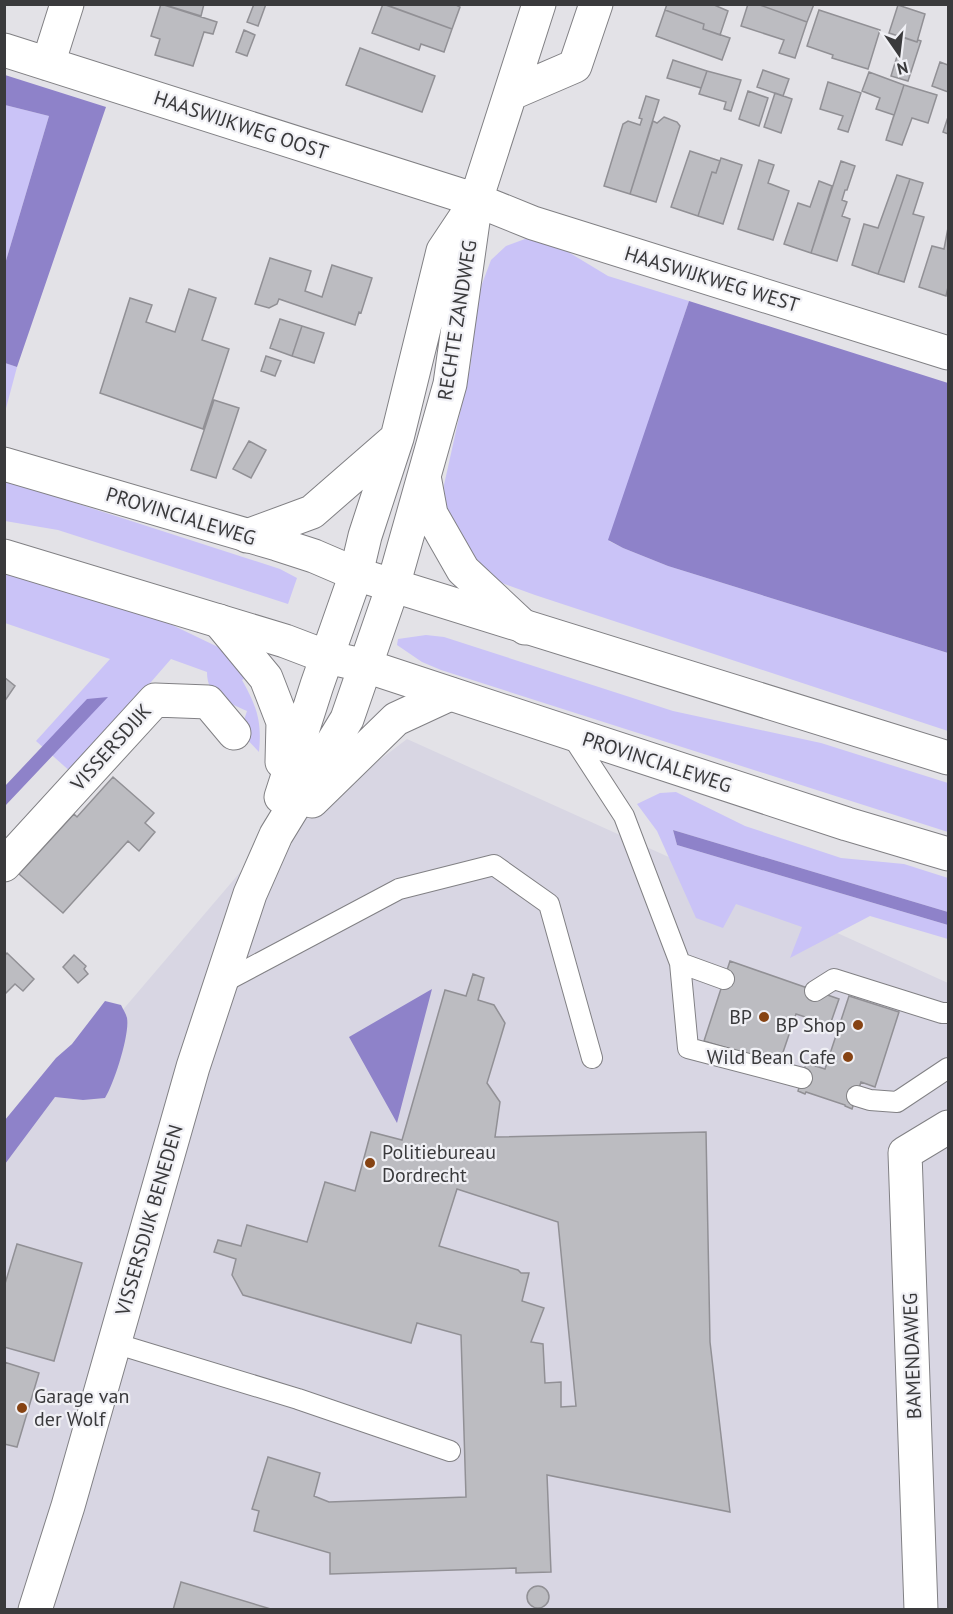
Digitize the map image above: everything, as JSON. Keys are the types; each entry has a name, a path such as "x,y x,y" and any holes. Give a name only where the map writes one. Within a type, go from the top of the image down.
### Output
{"street":[{"path":"48,64 67,4"},
{"name":"RECHTE ZANDWEG","path":"393,586 450,384 476,200 539,4"},
{"path":"510,94 575,66 596,4"},
{"name":"HAASWIJKWEG OOST","path":"4,51 476,200"},
{"name":"RECHTE ZANDWEG","path":"356,574 365,537 397,438 443,251 476,200"},
{"name":"HAASWIJKWEG WEST","path":"476,200 533,223 948,353"},
{"path":"247,536 312,512 397,438"},
{"name":"PROVINCIALEWEG","path":"4,464 314,556 356,574 393,586 948,758"},
{"name":"RECHTE ZANDWEG","path":"424,475 431,513 463,570 525,628"},
{"name":"PROVINCIALEWEG","path":"4,556 285,641 322,671 361,681 450,693 847,824 948,854"},
{"path":"322,671 356,574"},
{"path":"361,681 393,586"},
{"name":"VISSERSDIJK BENEDEN","path":"219,621 266,678 283,722 281,797 276,836"},
{"name":"VISSERSDIJK BENEDEN","path":"281,797 322,671"},
{"name":"VISSERSDIJK BENEDEN","path":"35,1610 68,1506 193,1067 250,894 276,836 347,719 361,681"},
{"name":"VISSERSDIJK BENEDEN","path":"276,836 396,719 450,693"},
{"name":"VISSERSDIJK","path":"4,865 154,700 208,702 234,733"},
{"name":"BAMENDAWEG","path":"921,1610 904,1153 948,1127"}],"lane":[{"path":"570,733 624,816 680,963 688,1048 802,1078"},
{"path":"222,983 399,889 494,865 549,904 592,1058"},
{"path":"680,963 724,979"},
{"path":"815,991 834,979 948,1013"},
{"path":"857,1096 870,1100 897,1102 948,1068"},
{"path":"114,1343 298,1399 450,1451"}],"shaded area":[{"path":"5,75 106,107 17,367 5,363 5,264 49,116 5,105"},
{"path":"5,105 49,116 5,264"},
{"path":"525,239 550,241 608,276 689,301 609,541 668,566 948,653 948,731 535,595 502,583 471,560 445,517 444,485 470,368 479,292 491,260 506,246"},
{"path":"689,301 948,383 948,653 668,566 608,540"},
{"path":"5,363 17,367 5,412"},
{"path":"4,480 280,569 297,578 288,604 58,530 5,521"},
{"path":"5,565 168,623 218,647 236,659 251,674 242,680 257,714 260,731 259,752 240,732 247,711 214,693 210,687 207,672 171,659 72,773 36,741 110,659 5,623"},
{"path":"426,635 444,637 673,711 821,743 948,783 948,832 441,670 422,662 397,645 398,639"},
{"path":"108,697 5,806 5,786 87,699"},
{"path":"407,739 948,983 948,1609 5,1610 5,1148 254,856"},
{"path":"676,792 745,826 841,858 904,864 948,878 948,912 673,830 677,845 948,925 948,939 870,916 790,958 802,927 736,904 723,928 696,918 657,831 637,804 660,793"},
{"path":"673,830 948,912 948,925 677,845"},
{"path":"432,989 397,1123 349,1037"},
{"path":"105,1001 121,1005 127,1016 127,1025 121,1059 105,1098 83,1100 55,1097 5,1164 5,1120 56,1058 72,1044"}],"building":[{"path":"161,4 217,22 213,34 204,32 193,66 155,55 160,39 151,36"},
{"path":"162,4 204,4 201,16"},
{"path":"254,4 266,4 258,26 247,22"},
{"path":"383,4 452,29 444,52 421,44 419,50 372,33"},
{"path":"384,4 454,4 460,7 452,29"},
{"path":"667,4 712,4 728,11 720,35 703,29 704,24 665,10"},
{"path":"748,4 757,4 807,22 795,58 779,53 784,40 741,26"},
{"path":"757,4 814,4 807,22"},
{"path":"898,5 925,14 917,42 889,33"},
{"path":"665,10 704,24 703,29 730,38 722,60 656,36"},
{"path":"819,10 880,30 868,69 832,58 833,55 807,46"},
{"path":"244,30 255,35 247,56 236,52"},
{"path":"903,37 917,42 921,41 908,81 891,76"},
{"path":"360,48 435,76 422,112 346,85"},
{"path":"673,60 707,71 701,88 667,78"},
{"path":"940,62 948,65 948,92 932,86"},
{"path":"763,70 789,79 783,96 757,87"},
{"path":"707,71 741,80 731,111 724,109 726,102 699,94"},
{"path":"869,72 904,85 886,140 894,115 876,109 880,98 862,91"},
{"path":"828,82 861,93 848,132 838,129 843,116 820,109"},
{"path":"904,85 937,95 928,123 912,118 902,145 886,140"},
{"path":"748,91 768,98 759,126 739,119"},
{"path":"775,93 792,99 781,133 764,127"},
{"path":"646,96 659,100 630,194 604,186 623,124 628,121 640,125 642,119 639,118"},
{"path":"664,117 677,122 680,126 656,202 630,194 653,121 657,123"},
{"path":"948,117 948,134 943,132"},
{"path":"690,151 720,161 716,173 712,172 698,216 671,207"},
{"path":"721,158 742,165 723,224 698,216 712,172 716,173"},
{"path":"759,160 774,165 768,183 789,191 773,240 738,229"},
{"path":"841,161 855,166 842,200 847,202 842,216 850,219 837,261 811,253"},
{"path":"897,175 910,179 878,274 852,265 864,224 878,228"},
{"path":"910,179 923,183 913,214 924,217 904,282 878,274"},
{"path":"819,181 832,186 811,253 784,244 798,203 810,207"},
{"path":"948,228 946,296 919,287 932,246 944,249"},
{"path":"270,258 311,271 305,291 322,297 332,265 372,278 355,325 279,299 277,304 269,308 255,304"},
{"path":"189,289 216,298 202,340 229,349 203,429 100,393 130,298 152,305 146,322 175,332"},
{"path":"280,319 302,326 292,356 270,348"},
{"path":"302,326 324,333 314,363 292,356"},
{"path":"266,356 281,361 275,376 261,371"},
{"path":"214,400 239,408 216,478 191,470"},
{"path":"249,441 266,450 251,478 233,469"},
{"path":"4,677 15,686 4,702"},
{"path":"113,777 154,813 145,823 155,832 139,851 128,841 63,913 19,874 74,814 77,817"},
{"path":"7,953 34,979 23,991 15,984 4,995 4,956"},
{"path":"74,955 86,966 84,969 88,974 78,983 63,967"},
{"path":"730,961 839,999 830,1025 796,1014 779,1064 704,1041"},
{"path":"473,974 484,978 478,1000 494,1005 505,1023 487,1083 500,1102 495,1137 706,1132 710,1342 730,1512 547,1475 551,1572 516,1573 516,1568 330,1574 330,1553 254,1531 259,1511 252,1509 268,1457 320,1473 314,1496 329,1502 466,1497 461,1335 417,1323 411,1343 243,1295 232,1275 236,1259 214,1252 218,1240 241,1246 247,1225 307,1242 325,1182 355,1191 371,1132 402,1140 445,990 466,996","holes":["457,1189 558,1222 576,1406 561,1407 561,1382 545,1383 543,1344 531,1342 544,1308 522,1301 529,1273 521,1273 518,1270 439,1246"]},
{"path":"849,996 899,1012 875,1087 861,1082 852,1109 798,1091 806,1063 825,1069"},
{"path":"17,1244 82,1263 54,1361 4,1347 4,1287"},
{"path":"4,1362 39,1373 17,1447 4,1444"},
{"path":"181,1582 274,1610 173,1610"},
{"path":"538,1586 546,1589 549,1597 546,1605 538,1608 530,1605 527,1597 530,1589"}],"place":[{"name":"BP","path":"764,1017"},
{"name":"BP Shop","path":"858,1025"},
{"name":"Wild Bean Cafe","path":"848,1057"},
{"name":"Politiebureau Dordrecht","path":"370,1163"},
{"name":"Garage van der Wolf","path":"22,1408"}]}
